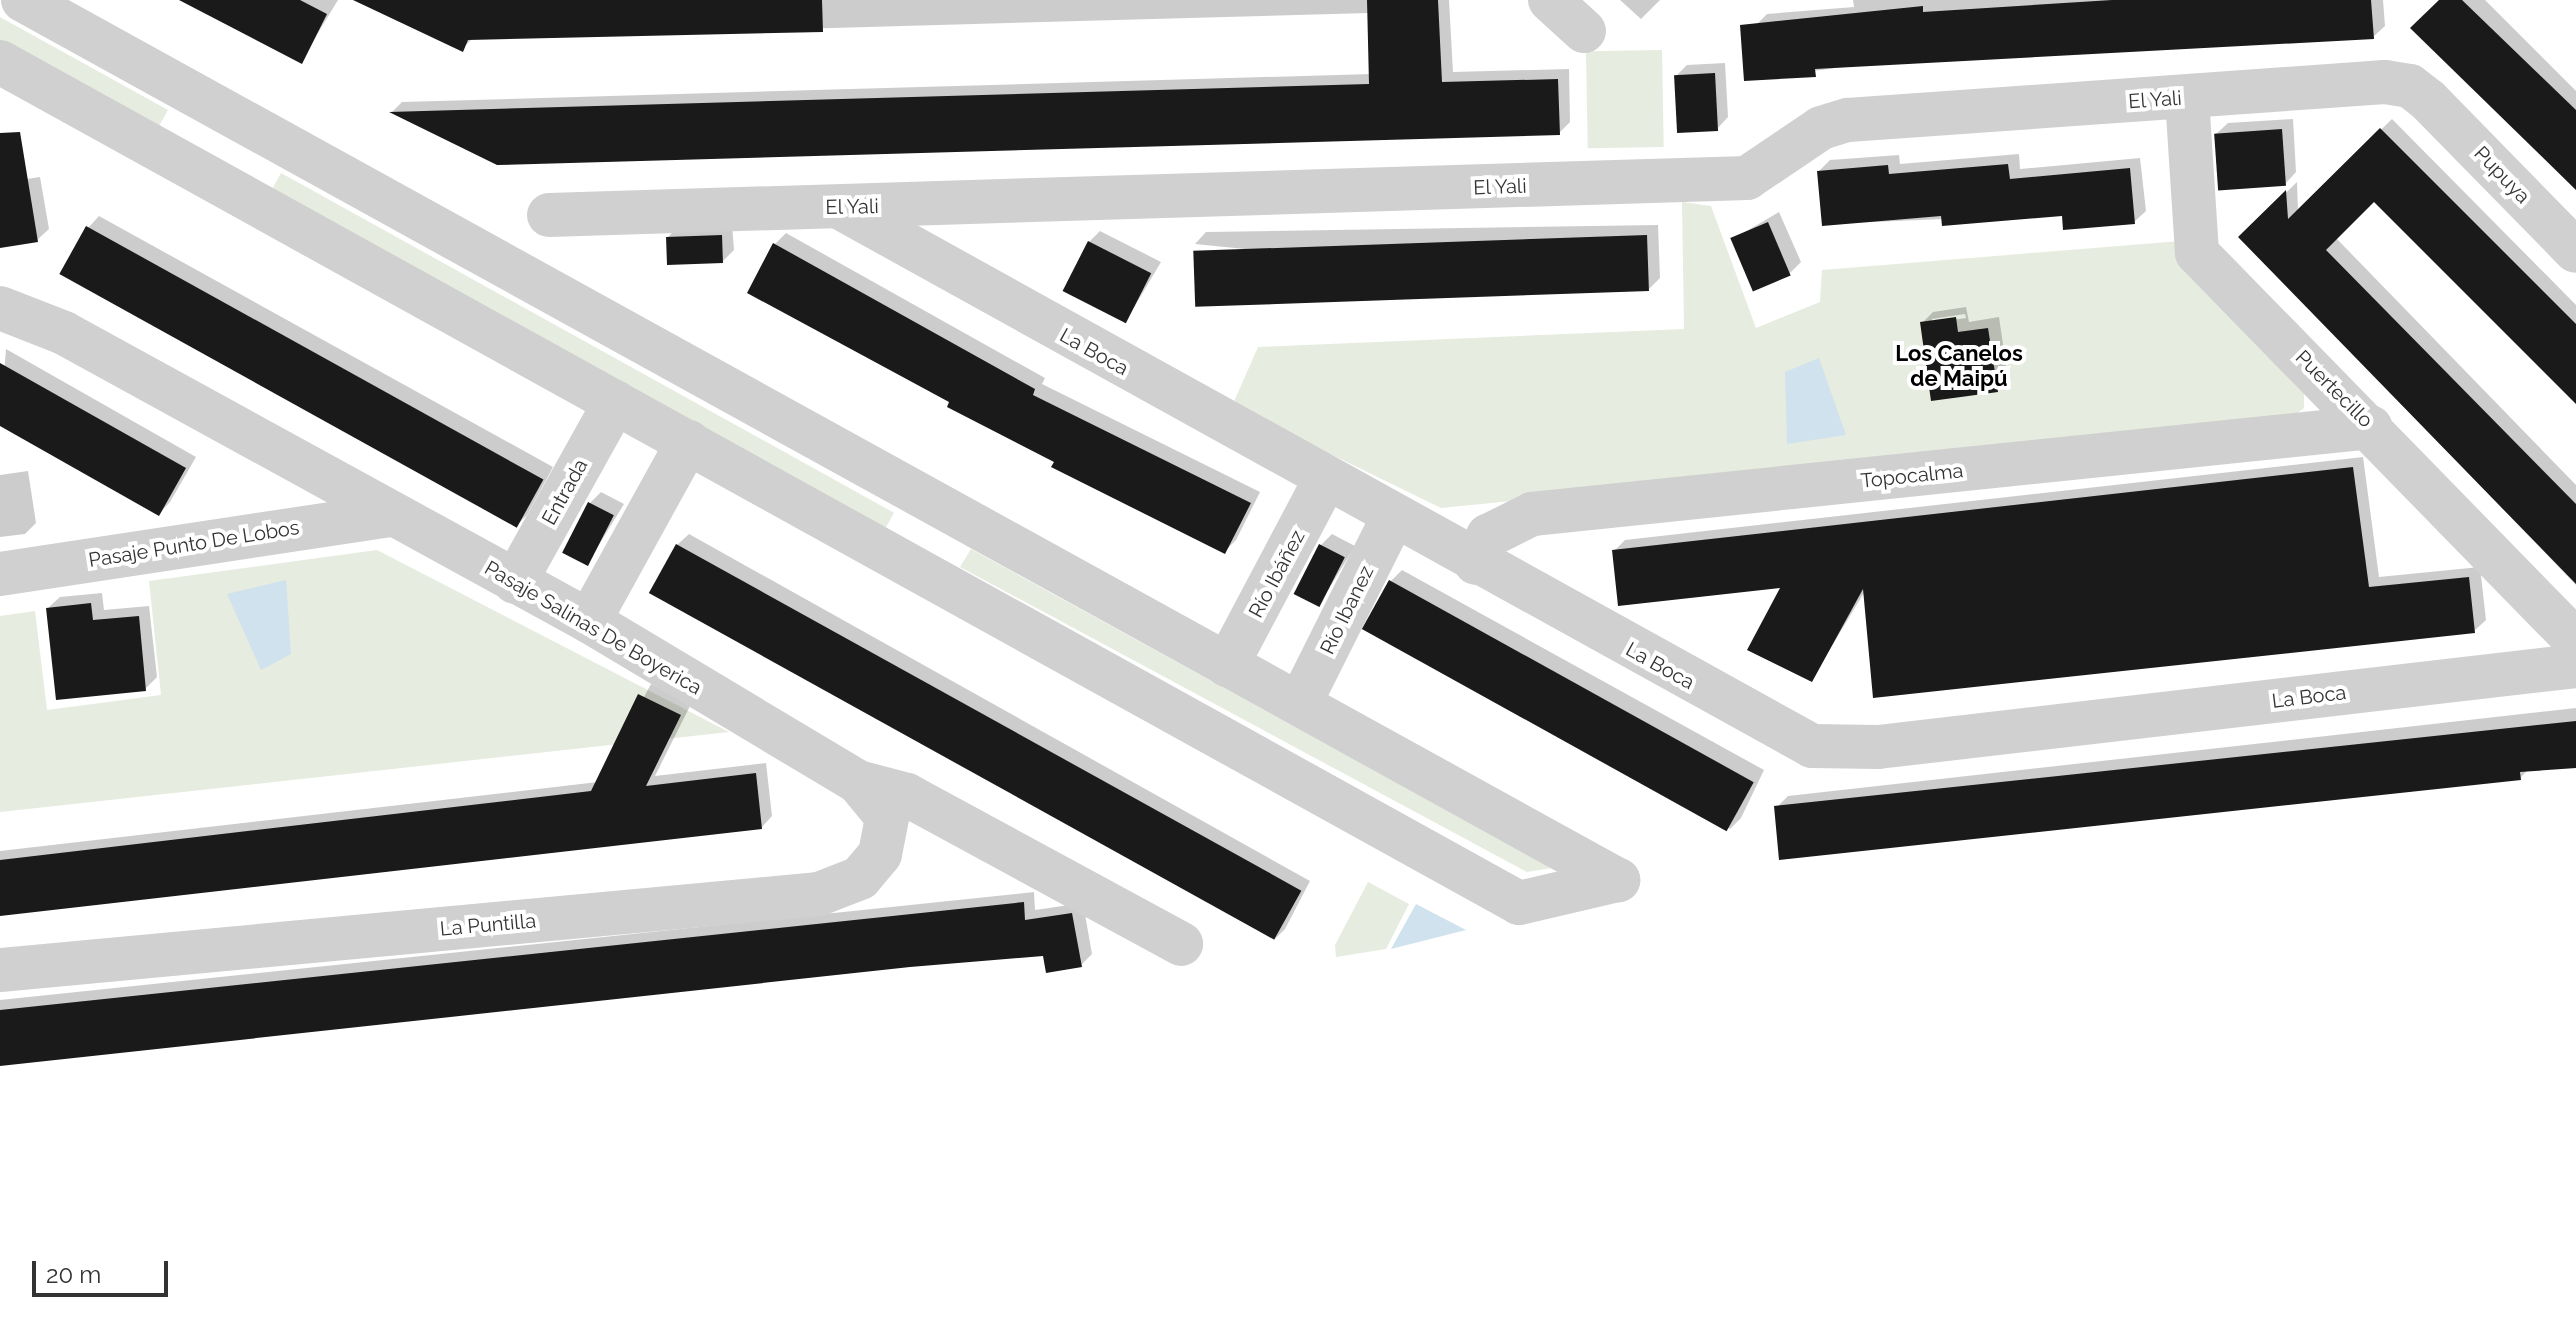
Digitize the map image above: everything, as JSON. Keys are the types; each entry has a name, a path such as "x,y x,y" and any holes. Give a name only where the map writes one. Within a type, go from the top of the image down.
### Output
{"street":[{"path":"0,62 1519,903 1618,880 23,0"},
{"path":"1550,0 1584,31"},
{"name":"El Yali","path":"549,215 1747,178 1821,128 1848,120 2385,82 2410,86 2428,100"},
{"name":"Puertecillo","path":"2187,98 2197,253 2371,427 2576,641"},
{"name":"Pupuya","path":"2428,100 2576,251"},
{"path":"204,174 236,117"},
{"name":"La Boca","path":"839,207 1324,482 1393,517 1773,728 1841,751 2576,666"},
{"name":"Pasaje Salinas De Boyerica","path":"3,308 64,333 389,515 589,621 858,782 907,795 1181,944"},
{"name":"Entrada","path":"515,582 615,402"},
{"name":"Topocalma","path":"1476,563 1488,536 1532,514 2371,427"},
{"path":"589,621 688,442"},
{"name":"Río Ibáñez","path":"1227,665 1324,482"},
{"path":"916,569 949,510"},
{"name":"Pasaje Punto De Lobos","path":"0,574 389,515"},
{"name":"Río Ibanez","path":"1300,703 1393,517"},
{"name":"La Puntilla","path":"0,970 819,894 860,878 880,854 887,817 858,782"}],"shaded area":[{"path":"0,17 168,110 157,130 0,43"},
{"path":"1662,50 1664,147 1588,148 1586,51"},
{"path":"281,173 894,513 884,530 271,190"},
{"path":"1682,202 1711,206 1756,328 1820,302 1822,270 2181,241 2304,386 2304,408 2285,423 1441,508 1232,406 1258,347 1684,329"},
{"path":"971,549 1552,868 1527,872 960,567"},
{"path":"377,550 729,732 0,812 0,616 35,611 47,710 161,695 149,581"},
{"path":"1368,882 1409,904 1386,949 1336,957 1335,945"}],"water":[{"path":"1819,358 1846,435 1787,444 1785,372"},
{"path":"286,580 291,654 261,670 227,594"},
{"path":"1416,904 1466,930 1391,949"}],"building":[{"path":"179,0 300,0 327,14 302,64"},
{"path":"353,0 822,0 823,32 468,40 463,52"},
{"path":"1367,0 1438,0 1442,82 1558,79 1560,135 497,165 389,112 1369,84"},
{"path":"2112,0 2371,0 2374,39 1815,69 1816,77 1744,81 1740,25 1923,6 1923,12"},
{"path":"2439,0 2462,0 2576,110 2576,190 2410,28"},
{"path":"1715,73 1718,131 1677,133 1674,75"},
{"path":"2380,128 2576,324 2576,404 2374,202 2326,250 2576,504 2576,584 2238,237 2286,190 2288,219"},
{"path":"2282,129 2286,186 2218,191 2214,134"},
{"path":"20,132 38,242 0,248 0,133"},
{"path":"2008,164 2010,179 2130,168 2135,224 2063,230 2062,216 1942,226 1941,216 1822,226 1817,171 1888,165 1889,174"},
{"path":"1768,222 1791,275 1753,291 1730,238"},
{"path":"86,226 543,480 517,528 59,274"},
{"path":"722,235 723,263 667,265 666,237"},
{"path":"1647,235 1649,291 1195,307 1193,251"},
{"path":"1088,241 1151,273 1126,323 1063,291"},
{"path":"773,243 1035,389 1033,395 1251,503 1225,554 1051,467 1054,462 947,407 949,402 747,293"},
{"path":"1956,317 1958,332 1988,328 1998,392 1931,401 1920,322"},
{"path":"0,363 186,468 159,516 0,426"},
{"path":"2353,467 2369,587 2469,577 2475,633 1873,698 1863,589 1812,682 1747,650 1780,588 1618,606 1612,550"},
{"path":"588,502 614,515 588,566 562,553"},
{"path":"676,544 1301,891 1274,940 649,593"},
{"path":"1319,544 1345,557 1319,607 1294,594"},
{"path":"1389,580 1754,782 1727,831 1362,629"},
{"path":"91,603 93,620 139,616 146,691 56,700 46,608"},
{"path":"638,694 681,715 646,786 756,773 762,829 0,916 0,860 591,791"},
{"path":"2576,721 2576,768 2520,772 2521,780 1779,860 1774,806"},
{"path":"1024,902 1025,920 1072,913 1082,967 1046,973 1043,956 910,967 0,1066 0,1010"}],"district":[{"name":"Los Canelos de Maipú","path":"1959,366"}]}
